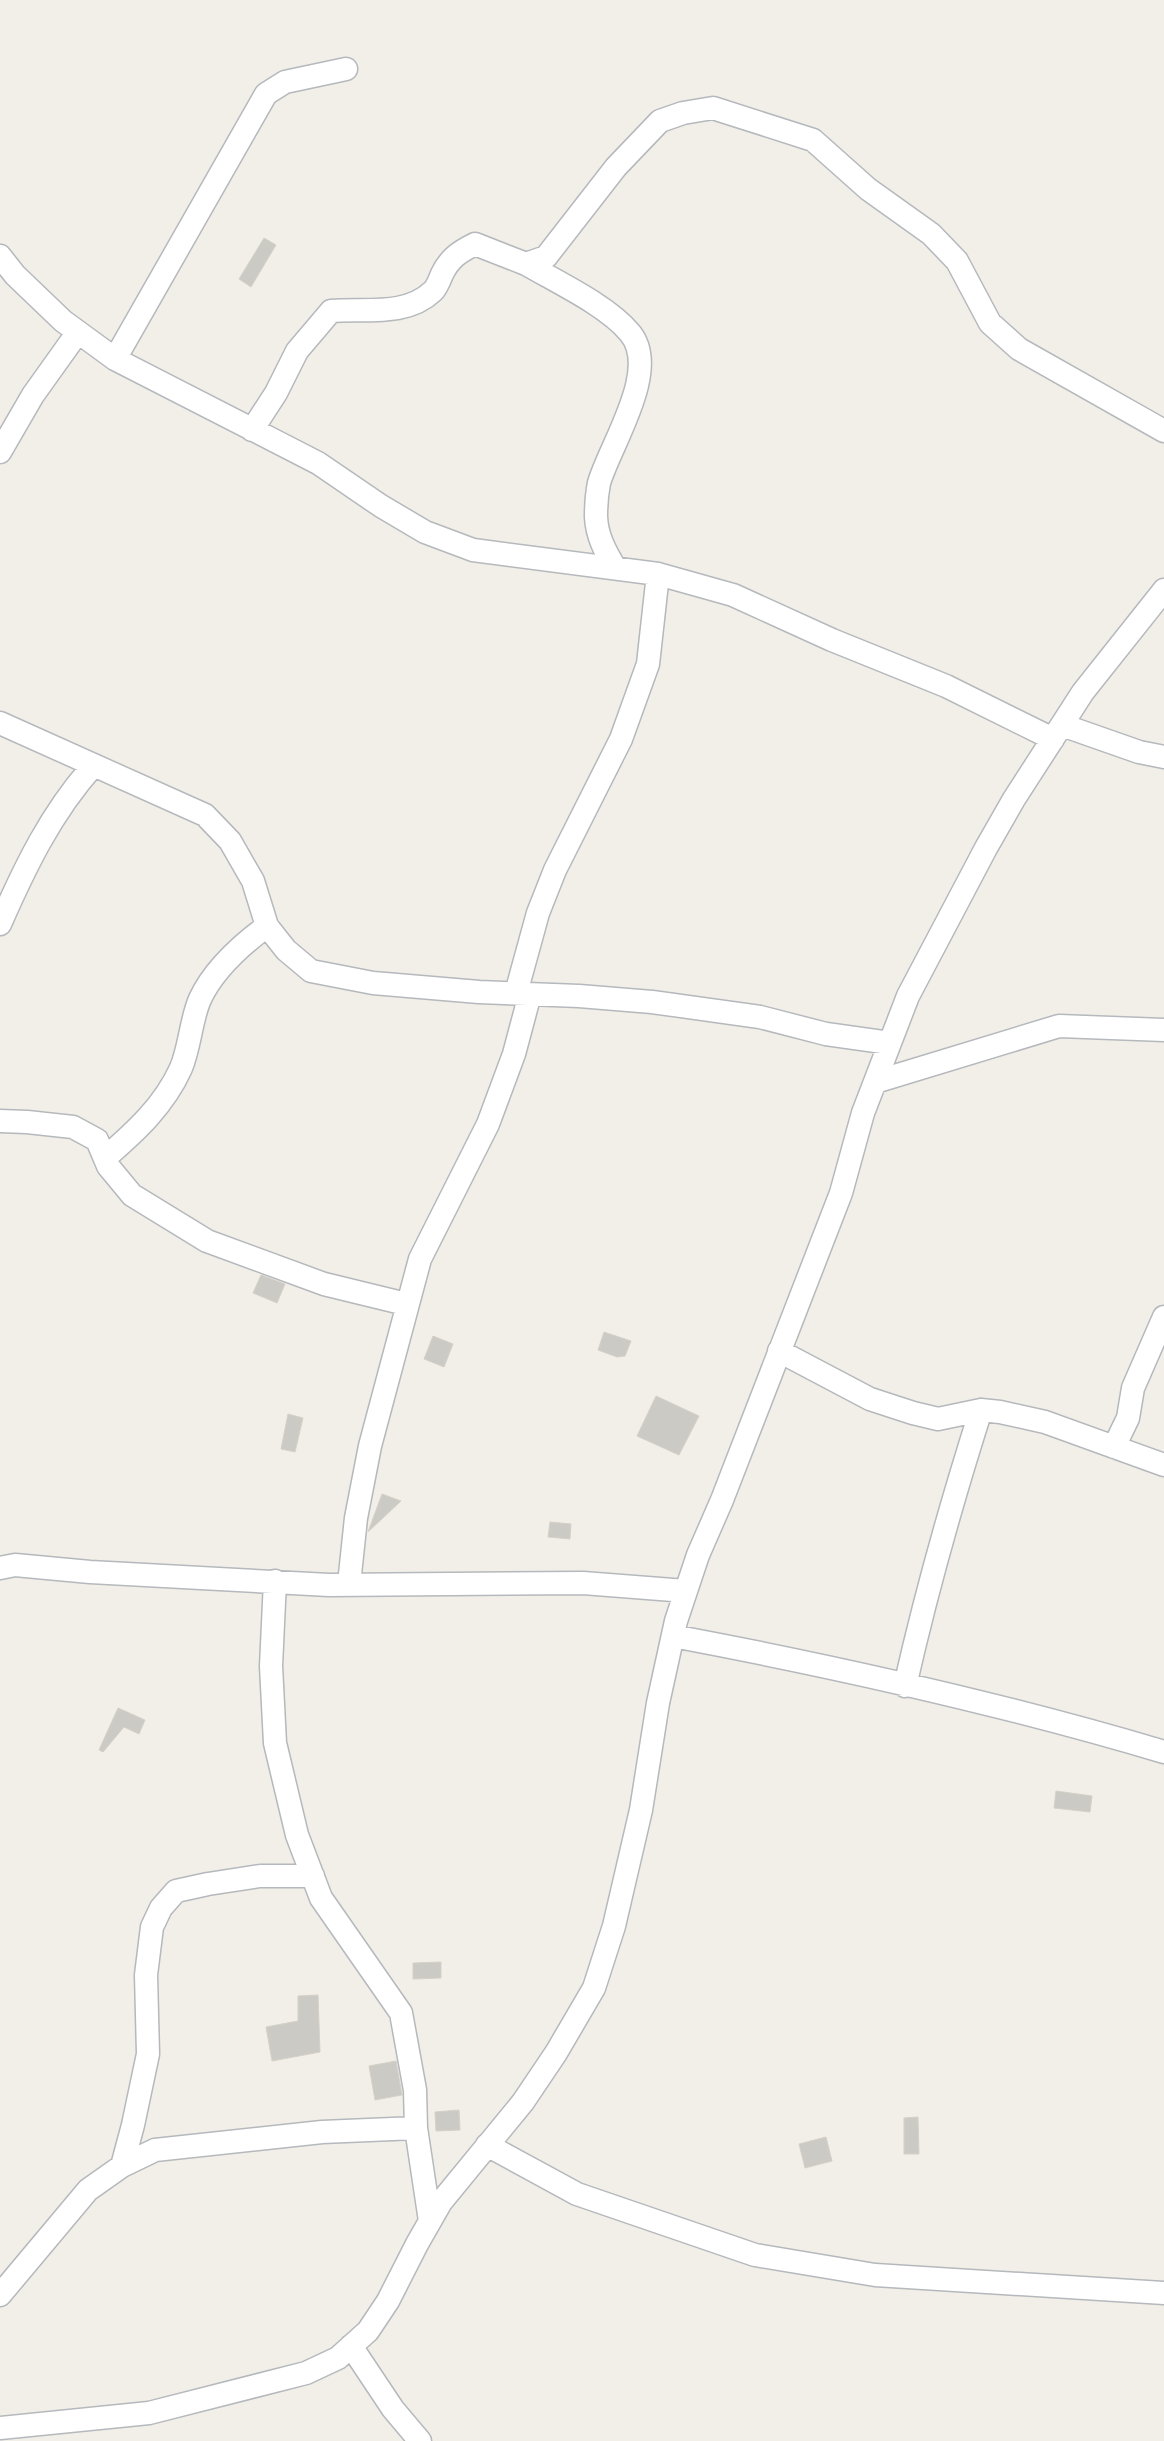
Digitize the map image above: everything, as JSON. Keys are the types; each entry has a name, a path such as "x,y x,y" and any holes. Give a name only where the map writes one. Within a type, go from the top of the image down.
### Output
{"street":[{"path":"115,359 266,94 286,82 346,69"},
{"path":"526,264 546,257 616,167 660,121 683,113 713,108 813,140 868,189 931,234 957,261 990,323 1018,349 1164,431"},
{"path":"252,430 276,393 297,351 331,311 359,309 390,310 414,304 434,290 452,256 475,244 526,264 611,314 631,334 638,349 640,368 634,396 599,484 596,518 601,545 614,566"},
{"path":"0,256 15,275 63,321 115,359 318,463 380,506 425,532 473,550 614,566 658,574 733,595 832,640 1057,732 1164,757"},
{"path":"0,452 33,395 78,332"},
{"path":"349,1584 356,1518 370,1446 406,1304 420,1259 488,1124 514,1054 538,913 555,870 621,739 648,664 658,574"},
{"path":"0,2428 149,2413 306,2373 338,2358 365,2335 388,2302 430,2221 442,2202 523,2102 556,2053 594,1988 614,1926 639,1819 658,1703 673,1636 686,1591 841,1192 863,1113 908,996 986,848 1057,732 1083,692 1164,590"},
{"path":"0,723 205,815 230,841 253,881 267,926 286,950 311,971 373,982 652,1002 760,1017 826,1034 890,1043"},
{"path":"0,924 51,819 70,791 93,766"},
{"path":"105,1158 140,1127 159,1105 181,1068 200,999 217,973 245,942 267,926"},
{"path":"875,1082 1059,1026 1164,1030"},
{"path":"0,1121 73,1127 97,1140 108,1166 132,1195 207,1241 324,1284 406,1304"},
{"path":"1114,1447 1128,1418 1133,1388 1164,1317"},
{"path":"779,1351 870,1399 913,1413 938,1419 980,1410 1000,1412 1045,1422 1164,1465"},
{"path":"906,1686 924,1603 980,1410"},
{"path":"0,1568 15,1565 90,1572 349,1584 583,1583 686,1591"},
{"path":"275,1581 271,1666 275,1743 298,1835 321,1898 352,1945 401,2012 415,2090 416,2128 430,2221"},
{"path":"673,1636 809,1662 1063,1722 1164,1752"},
{"path":"122,2166 148,2054 146,1975 152,1927 161,1908 176,1890 260,1876 313,1876"},
{"path":"0,2295 88,2190 122,2166 155,2150 322,2132 416,2128"},
{"path":"487,2145 577,2194 755,2255 875,2275 1164,2293"},
{"path":"351,2346 388,2401 420,2441"},
{"path":"388,2401 399,2441"}],"building":[{"path":"264,238 276,245 251,287 239,279"},
{"path":"261,1275 285,1284 277,1303 253,1293"},
{"path":"604,1332 631,1341 625,1356 617,1357 598,1350"},
{"path":"433,1336 453,1344 444,1367 424,1359"},
{"path":"656,1396 699,1416 679,1455 637,1436"},
{"path":"288,1414 303,1418 295,1452 281,1449"},
{"path":"382,1494 401,1501 368,1532"},
{"path":"550,1522 571,1524 570,1539 548,1537"},
{"path":"118,1708 145,1720 139,1734 124,1727 103,1752 99,1750"},
{"path":"1056,1791 1092,1796 1090,1812 1054,1808"},
{"path":"441,1962 441,1978 413,1979 413,1963"},
{"path":"318,1995 320,2052 272,2061 266,2027 298,2021 298,1996"},
{"path":"396,2061 402,2095 375,2100 369,2066"},
{"path":"459,2110 460,2130 436,2131 435,2112"},
{"path":"918,2117 919,2154 904,2154 904,2118"},
{"path":"826,2137 832,2161 805,2168 799,2144"}]}
